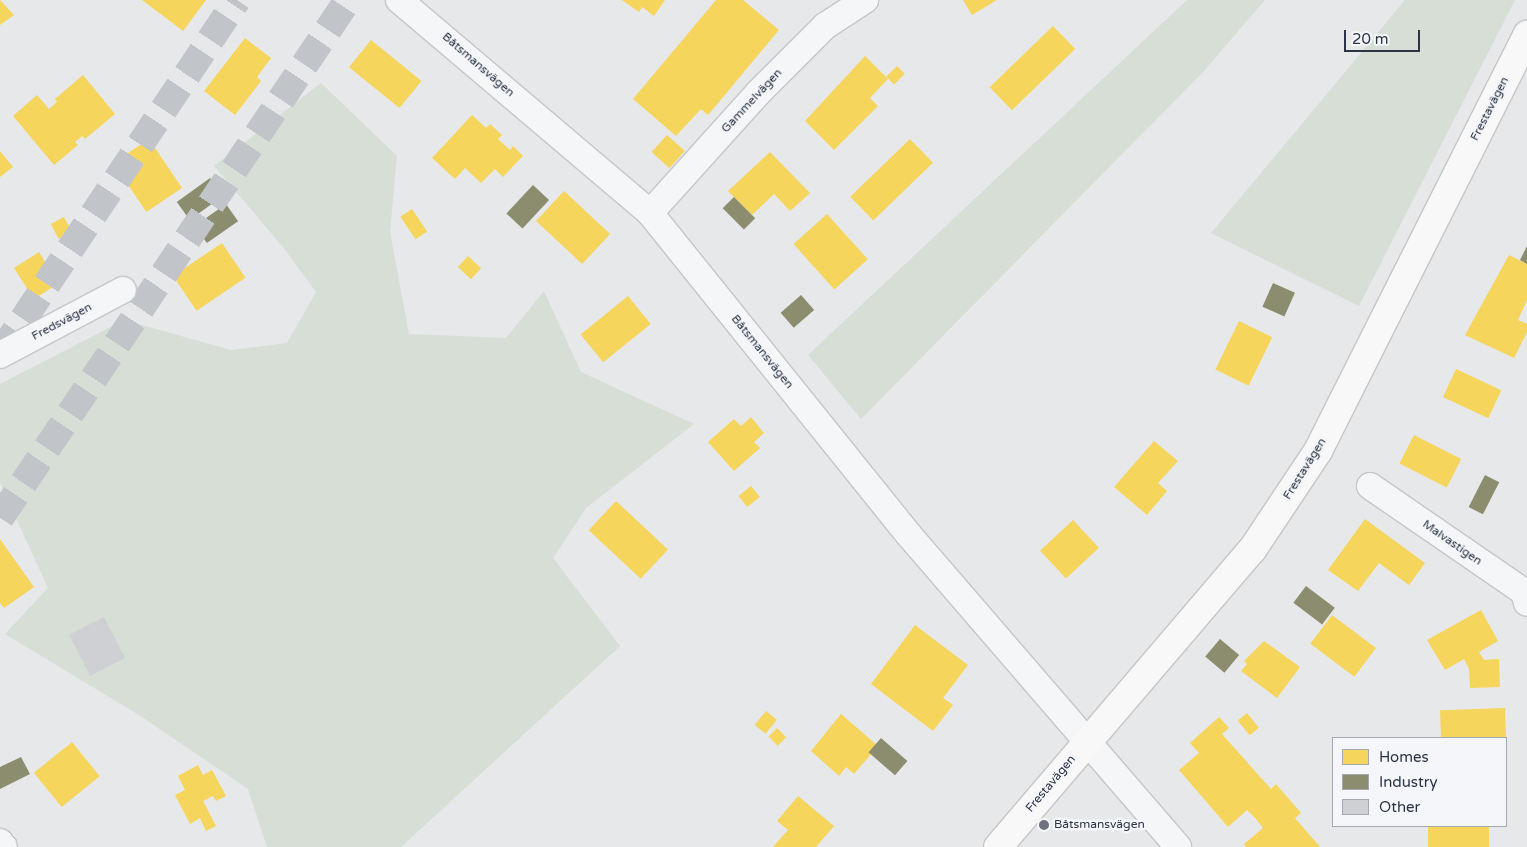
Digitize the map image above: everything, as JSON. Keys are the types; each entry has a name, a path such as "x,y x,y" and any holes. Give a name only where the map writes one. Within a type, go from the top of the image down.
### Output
{"street":[{"name":"Båtsmansvägen","path":"399,0 650,213 909,534 1069,722 1089,740 1178,847"},
{"name":"Gammelvägen","path":"650,213 758,93 825,26 865,0"},
{"name":"Frestavägen","path":"998,847 1252,550 1318,450 1526,38"},
{"name":"Fredsvägen","path":"0,355 123,290"},
{"name":"Malvastigen","path":"1370,486 1526,595"},
{"path":"0,842 4,847"}],"shaded area":[{"path":"1187,0 1265,0 1203,72 861,419 808,355"},
{"path":"1405,0 1515,0 1359,306 1211,233"},
{"path":"321,83 397,156 390,232 409,334 506,338 544,291 581,372 694,424 586,508 553,558 620,646 401,847 267,847 248,789 139,715 5,634 48,588 0,483 0,384 124,320 231,350 287,343 316,292 283,247 214,166"}],"building: Homes":[{"path":"0,0 14,15 0,25"},
{"path":"142,0 206,0 183,31"},
{"path":"622,0 665,0 654,16 642,7 639,12"},
{"path":"716,0 743,0 779,30 708,115 701,109 676,136 633,99"},
{"path":"963,0 997,0 972,15"},
{"path":"1053,26 1075,49 1012,110 990,87"},
{"path":"245,38 271,58 257,77 261,81 235,115 204,91"},
{"path":"371,40 422,81 399,108 349,67"},
{"path":"865,56 888,79 870,98 878,106 834,150 805,121"},
{"path":"897,66 905,74 894,84 886,77"},
{"path":"83,75 115,114 85,139 82,136 75,142 78,145 54,165 13,116 37,95 49,109 57,102 55,99"},
{"path":"472,115 486,128 490,124 502,135 498,139 510,150 513,146 523,156 503,177 495,169 481,183 465,168 455,179 432,158"},
{"path":"667,135 685,151 669,168 652,152"},
{"path":"149,139 182,188 146,212 113,163"},
{"path":"910,139 933,163 873,220 850,197"},
{"path":"0,151 13,167 0,177"},
{"path":"770,152 810,193 790,211 774,194 752,215 728,191"},
{"path":"564,191 610,234 582,264 536,221"},
{"path":"412,209 427,231 415,239 400,217"},
{"path":"827,214 868,259 834,289 794,244"},
{"path":"64,217 72,232 59,239 51,224"},
{"path":"222,243 245,278 197,311 173,276"},
{"path":"39,252 45,262 53,256 67,278 34,299 14,268"},
{"path":"1509,255 1527,264 1527,300 1518,320 1527,324 1527,332 1514,358 1465,335"},
{"path":"468,256 481,268 471,279 458,267"},
{"path":"628,296 651,324 603,362 581,334"},
{"path":"1239,321 1272,337 1249,386 1215,370"},
{"path":"1456,369 1501,390 1488,418 1443,397"},
{"path":"751,417 764,433 754,442 760,448 734,471 708,442 734,419 741,426"},
{"path":"1414,435 1461,459 1447,488 1399,464"},
{"path":"1154,441 1178,461 1158,483 1167,491 1147,515 1114,487"},
{"path":"751,486 760,497 747,507 739,496"},
{"path":"616,501 668,549 641,579 589,530"},
{"path":"1365,519 1425,563 1409,585 1379,563 1358,591 1328,570"},
{"path":"1073,520 1099,548 1066,578 1040,551"},
{"path":"0,539 34,587 4,608 0,603"},
{"path":"1481,610 1498,641 1479,652 1484,660 1499,659 1500,687 1470,688 1469,669 1464,659 1445,670 1427,640"},
{"path":"1332,615 1376,648 1354,677 1310,644"},
{"path":"915,625 968,665 943,698 953,705 933,731 871,684"},
{"path":"1264,641 1300,667 1277,698 1241,671 1247,664 1244,661"},
{"path":"1505,708 1506,737 1441,737 1440,710"},
{"path":"766,711 777,720 766,734 755,725"},
{"path":"1247,713 1259,728 1250,735 1238,721"},
{"path":"841,714 878,746 854,774 846,767 839,776 811,751"},
{"path":"1219,717 1229,728 1222,734 1271,789 1276,784 1301,813 1295,818 1320,847 1246,847 1244,844 1263,828 1256,819 1247,810 1228,827 1179,770 1199,753 1190,743"},
{"path":"777,728 786,737 778,746 769,736"},
{"path":"72,742 100,776 62,807 34,773"},
{"path":"198,765 203,775 212,770 226,796 216,801 213,796 203,801 216,826 206,831 200,818 190,824 175,795 185,790 178,776"},
{"path":"798,796 834,826 816,847 773,847 788,830 777,821"},
{"path":"1428,827 1489,827 1489,847 1428,847"}],"building: Industry":[{"path":"210,178 223,196 190,220 177,202"},
{"path":"533,185 549,200 522,229 506,214"},
{"path":"734,197 755,218 744,230 723,208"},
{"path":"226,204 238,221 207,243 195,226"},
{"path":"1527,246 1527,264 1520,260"},
{"path":"1273,283 1295,293 1284,317 1262,307"},
{"path":"801,295 814,310 794,328 781,313"},
{"path":"1485,475 1499,482 1483,514 1469,507"},
{"path":"1306,586 1335,608 1322,624 1293,603"},
{"path":"1220,639 1239,655 1224,673 1205,657"},
{"path":"881,738 907,761 895,775 869,752"},
{"path":"21,757 30,774 0,789 0,767"}],"building: Other":[{"path":"104,617 125,658 90,676 69,635"}],"tunnel":[{"path":"0,354 237,0"},
{"path":"0,518 348,0"}],"place":[{"name":"Båtsmansvägen","path":"1044,825"}]}
